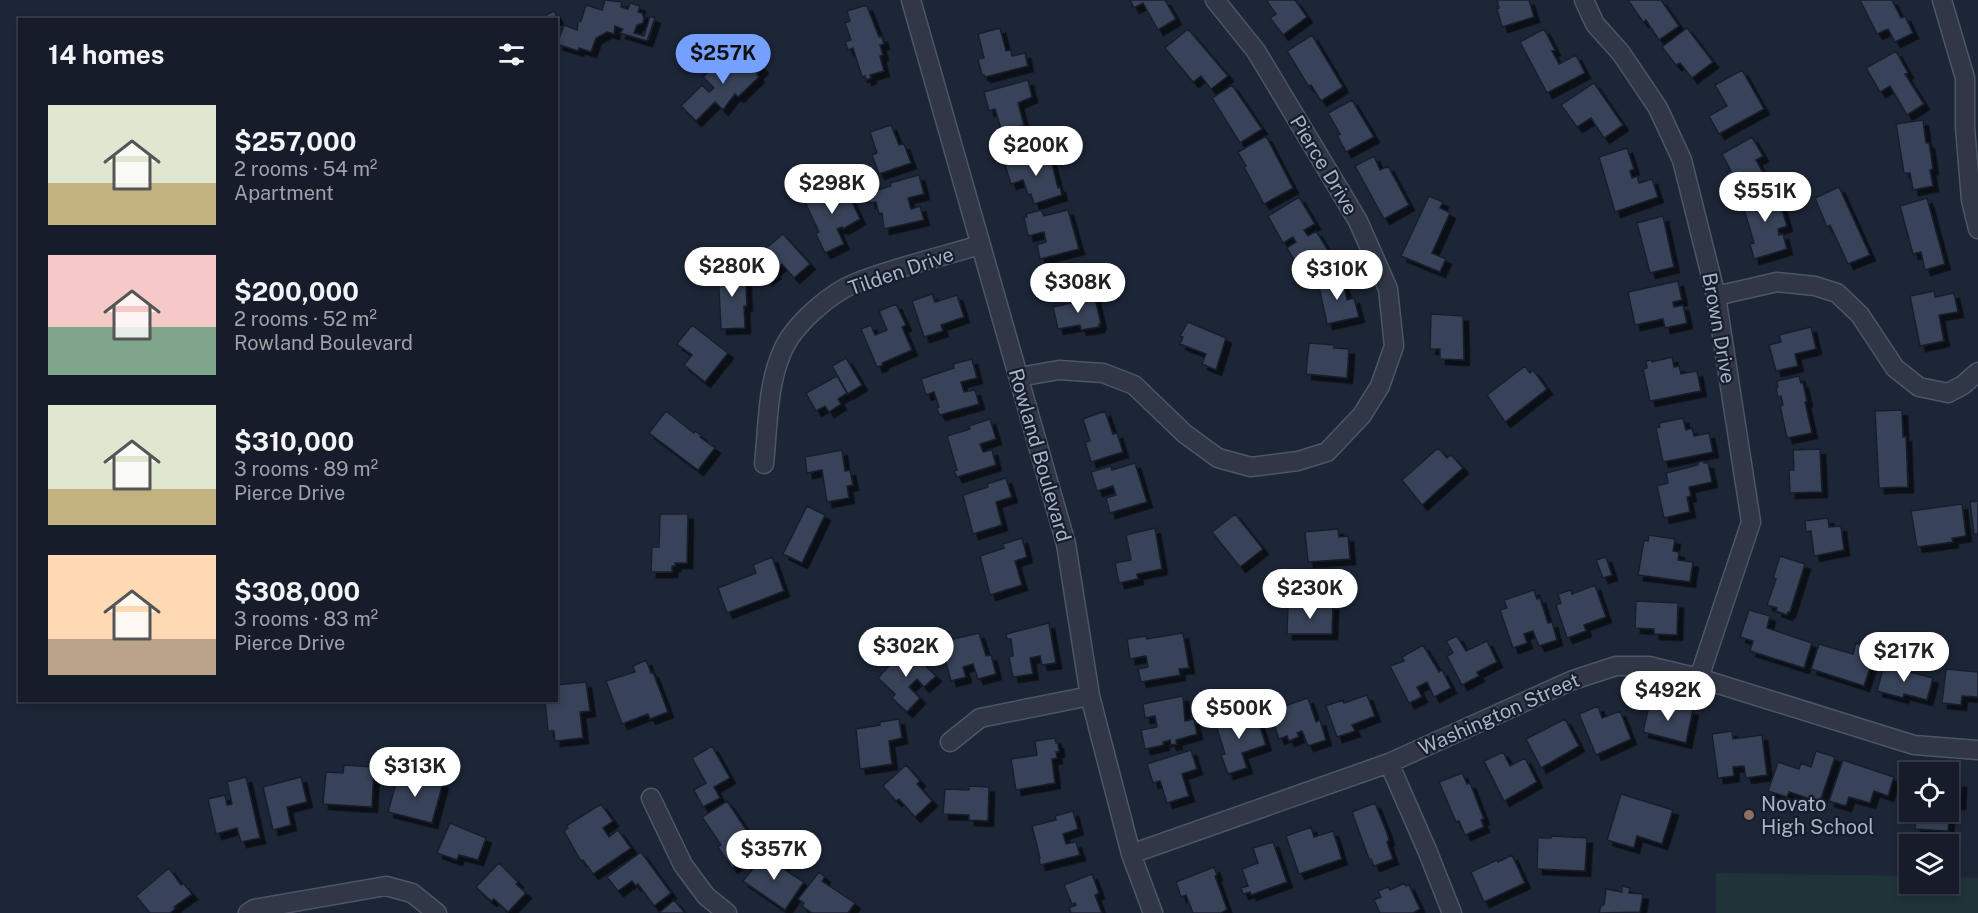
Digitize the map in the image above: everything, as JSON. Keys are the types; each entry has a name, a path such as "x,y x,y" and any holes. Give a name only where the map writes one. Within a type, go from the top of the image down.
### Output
{"street":[{"name":"Rowland Boulevard","path":"911,0 1066,544 1090,696 1131,854 1153,913"},
{"name":"Pierce Drive","path":"1019,377 1059,370 1103,373 1134,385 1185,434 1218,458 1251,467 1299,461 1327,452 1362,415 1380,386 1394,346 1388,289 1358,221 1256,51 1215,0"},
{"name":"Brown Drive","path":"1584,0 1595,24 1621,53 1658,108 1682,160 1716,296 1751,522 1699,678"},
{"path":"1942,0 1971,79 1965,127 1971,200 1978,229"},
{"name":"Tilden Drive","path":"764,464 770,396 782,351 800,323 831,297 856,282 981,245"},
{"path":"1716,296 1777,282 1815,286 1837,293 1860,315 1895,368 1919,387 1948,393 1963,385 1978,372"},
{"name":"Washington Street","path":"1131,854 1389,764 1573,680 1616,666 1649,666 1699,678 1914,745 1978,750"},
{"path":"950,742 980,718 1090,696"},
{"path":"1389,764 1452,913"},
{"path":"651,798 683,865 706,896 728,913"},
{"path":"248,913 254,909 386,886 412,893 437,913"}],"green space":[{"path":"1716,873 1899,876 1899,894 1959,894 1959,877 1978,878 1978,913 1716,913"}],"building":[{"path":"605,0 622,2 621,7 628,9 630,3 640,6 638,12 642,13 643,23 637,25 634,33 644,36 650,16 655,18 647,41 620,33 623,29 615,26 614,34 607,32 596,38 591,52 579,48 578,51 558,44 564,25 577,30 586,5 602,10"},
{"path":"1130,0 1165,0 1176,19 1158,30 1143,3 1134,8"},
{"path":"1266,0 1295,0 1307,17 1283,35 1270,18 1276,14"},
{"path":"1497,0 1529,0 1534,17 1502,27"},
{"path":"1628,0 1661,0 1679,26 1659,40 1646,20 1643,22"},
{"path":"1860,0 1892,0 1901,18 1905,16 1913,33 1895,42 1888,29 1877,34"},
{"path":"867,6 884,44 880,45 883,55 880,56 884,71 870,75 871,78 866,80 865,76 862,77 853,48 848,50 845,42 851,40 845,23 850,21 847,11"},
{"path":"554,11 558,18 548,18 546,15"},
{"path":"1000,28 1006,51 1011,50 1012,56 1025,53 1028,66 985,77 982,75 978,59 984,58 978,34"},
{"path":"1687,28 1713,62 1692,78 1680,63 1676,65 1662,47"},
{"path":"1188,29 1228,76 1211,89 1201,76 1193,82 1165,48"},
{"path":"1544,29 1555,50 1552,51 1559,64 1576,55 1585,73 1547,93 1520,42"},
{"path":"1312,35 1343,87 1321,101 1311,85 1309,87 1287,51"},
{"path":"1896,51 1908,73 1905,74 1924,104 1907,115 1890,86 1880,92 1866,68"},
{"path":"747,54 763,68 757,74 759,77 738,97 735,94 723,110 715,102 696,121 681,106 702,85 709,92 714,88 703,77 729,56 737,64"},
{"path":"1742,70 1764,109 1719,134 1709,116 1727,106 1715,85"},
{"path":"1028,80 1032,97 1018,103 1024,125 1002,132 995,109 989,111 984,92"},
{"path":"1594,83 1623,125 1604,138 1591,118 1577,127 1561,105"},
{"path":"1232,85 1262,129 1240,143 1212,98"},
{"path":"1352,100 1374,137 1346,152 1337,135 1340,134 1328,113"},
{"path":"1923,120 1933,169 1930,170 1933,186 1913,190 1910,173 1904,173 1896,124"},
{"path":"891,125 899,145 904,144 911,163 879,174 872,155 877,153 870,132"},
{"path":"1266,136 1293,188 1264,204 1238,152"},
{"path":"1752,137 1763,156 1756,160 1766,178 1738,193 1727,173 1731,171 1722,154"},
{"path":"1627,148 1634,169 1630,171 1632,178 1637,176 1639,183 1652,179 1658,197 1615,212 1599,157"},
{"path":"1049,152 1058,188 1060,187 1062,195 1034,204 1023,180 1011,184 1005,165"},
{"path":"1374,156 1380,170 1388,166 1409,205 1384,219 1355,166"},
{"path":"919,175 924,194 908,198 911,209 920,206 924,220 884,229 882,213 879,214 876,202 870,203 868,193 891,186 890,183"},
{"path":"842,180 860,219 843,229 842,227 837,229 844,244 825,253 816,234 819,232 805,202 835,188 833,184"},
{"path":"1839,187 1870,255 1848,264 1830,225 1827,227 1815,198"},
{"path":"1776,189 1787,226 1778,229 1779,235 1783,234 1787,249 1754,259 1750,244 1754,243 1741,199"},
{"path":"1429,196 1443,202 1440,208 1450,213 1432,253 1446,259 1440,272 1401,256"},
{"path":"1299,197 1315,224 1304,230 1308,236 1316,231 1329,252 1300,270 1287,248 1296,242 1293,237 1283,243 1268,216"},
{"path":"1927,198 1945,264 1925,270 1921,252 1913,254 1900,206"},
{"path":"1041,210 1044,216 1068,210 1079,249 1040,259 1037,245 1046,242 1044,232 1028,236 1024,217 1027,217 1026,214"},
{"path":"1663,216 1674,267 1650,273 1637,223"},
{"path":"783,234 810,264 794,278 782,264 767,280 751,261"},
{"path":"745,269 747,306 744,306 745,328 721,329 718,270"},
{"path":"1342,277 1347,300 1354,298 1359,317 1327,324 1318,282"},
{"path":"1678,281 1682,300 1673,302 1674,307 1683,305 1687,323 1665,328 1663,319 1635,325 1628,292"},
{"path":"1934,291 1935,297 1954,293 1958,312 1939,315 1944,341 1920,346 1910,296"},
{"path":"932,294 935,302 957,295 964,317 941,325 943,331 924,337 912,301"},
{"path":"1094,294 1101,324 1099,327 1081,330 1080,325 1058,329 1053,307 1075,302 1074,298"},
{"path":"896,304 906,325 902,327 912,350 877,367 861,329 871,325 875,335 887,330 879,311"},
{"path":"1431,314 1463,316 1464,360 1440,359 1440,349 1430,349"},
{"path":"1188,322 1226,338 1216,370 1202,364 1206,354 1180,344 1183,337 1180,336"},
{"path":"692,325 728,353 705,382 684,365 692,355 677,344"},
{"path":"1811,327 1816,349 1795,354 1798,366 1776,371 1769,345 1781,342 1779,335"},
{"path":"1309,343 1349,349 1347,378 1306,374"},
{"path":"1672,357 1674,367 1679,366 1681,374 1697,371 1701,391 1650,401 1643,369 1647,368 1646,361 1651,360 1652,362"},
{"path":"846,358 862,385 848,394 832,366"},
{"path":"972,359 977,378 961,382 964,392 975,390 979,404 940,415 934,392 926,395 921,379 954,368 953,364"},
{"path":"1525,366 1530,373 1533,370 1547,389 1505,422 1487,395"},
{"path":"837,376 847,393 838,399 841,404 829,412 825,406 816,411 806,393"},
{"path":"1799,376 1803,383 1812,433 1787,438 1780,406 1783,405 1776,388 1778,387 1777,381"},
{"path":"1902,410 1903,437 1906,436 1908,487 1879,488 1875,411"},
{"path":"666,411 694,433 695,431 701,435 700,437 715,448 698,470 649,433"},
{"path":"1105,411 1113,434 1117,433 1123,452 1091,462 1085,442 1090,441 1083,419"},
{"path":"1683,418 1686,430 1692,428 1694,436 1709,433 1713,452 1663,462 1656,428 1660,427 1659,423"},
{"path":"990,419 996,439 980,444 983,452 992,450 996,465 957,477 947,436 970,429 969,426"},
{"path":"1438,448 1447,458 1451,455 1463,468 1422,505 1402,480"},
{"path":"1820,449 1822,492 1790,493 1789,470 1794,470 1793,450"},
{"path":"842,450 845,471 850,470 853,485 847,486 849,498 827,502 822,470 807,473 805,457"},
{"path":"1698,462 1708,463 1712,482 1689,487 1691,496 1687,497 1690,512 1664,518 1657,486 1668,483 1666,473 1698,465"},
{"path":"1135,463 1147,502 1110,513 1106,498 1116,495 1113,486 1097,491 1091,472 1111,466 1112,470"},
{"path":"1006,478 1012,497 996,502 1002,525 973,534 963,495"},
{"path":"1978,501 1978,534 1974,534 1970,502"},
{"path":"1962,504 1966,536 1952,538 1953,542 1917,547 1911,511"},
{"path":"807,506 825,515 802,563 783,554"},
{"path":"660,514 688,514 687,563 675,563 675,566 672,566 672,572 651,572 652,547 659,547"},
{"path":"1235,514 1263,549 1240,567 1212,532"},
{"path":"1828,518 1829,527 1841,526 1844,550 1814,556 1811,531 1806,532 1805,521"},
{"path":"1155,528 1162,569 1137,574 1138,579 1119,583 1115,563 1131,560 1126,535"},
{"path":"1338,529 1339,537 1348,536 1350,559 1308,562 1305,532"},
{"path":"1649,535 1675,539 1673,551 1679,552 1678,560 1693,562 1690,582 1638,575 1644,540 1648,541"},
{"path":"1022,538 1027,557 1015,561 1022,585 990,595 980,556 1004,548 1003,544"},
{"path":"1780,556 1805,564 1790,612 1787,615 1767,605 1776,579 1773,578"},
{"path":"772,557 784,591 727,613 718,588 756,573 753,565"},
{"path":"1606,557 1612,575 1603,578 1596,560"},
{"path":"1595,585 1606,617 1584,625 1586,631 1567,638 1556,605 1561,603 1558,594 1571,590 1572,594"},
{"path":"1534,590 1537,599 1540,598 1548,623 1552,622 1557,640 1539,646 1533,631 1524,634 1527,643 1513,648 1500,610 1507,608 1504,600"},
{"path":"1636,601 1678,603 1677,635 1654,634 1654,629 1635,628"},
{"path":"1288,605 1333,605 1332,634 1287,634"},
{"path":"1749,610 1770,616 1767,628 1812,643 1804,668 1750,651 1753,641 1740,637"},
{"path":"1049,623 1056,663 1042,665 1040,656 1030,658 1033,674 1013,677 1009,657 1013,656 1011,639 1007,639 1006,634"},
{"path":"979,633 986,656 991,655 996,674 978,679 973,664 963,667 966,677 951,681 940,642"},
{"path":"1183,633 1189,668 1179,669 1180,675 1141,682 1138,669 1148,667 1146,656 1130,659 1127,639 1146,636 1147,639"},
{"path":"1457,636 1466,651 1487,641 1497,662 1477,672 1479,676 1462,685 1447,656 1453,653 1446,641"},
{"path":"1856,643 1876,650 1864,686 1811,669 1819,644 1853,654"},
{"path":"1423,645 1439,672 1442,670 1451,688 1434,697 1427,682 1417,687 1422,697 1409,703 1390,666 1404,661 1402,657"},
{"path":"906,647 936,676 924,687 917,679 909,687 920,698 907,712 892,698 895,694 878,678"},
{"path":"646,660 668,712 650,719 648,714 622,724 606,681 635,672 633,666"},
{"path":"1884,665 1933,678 1927,700 1904,694 1903,698 1877,691"},
{"path":"1946,669 1978,672 1978,697 1962,696 1961,705 1942,703"},
{"path":"586,682 590,711 580,712 583,738 555,741 554,731 548,731 545,702 558,702 558,685"},
{"path":"1367,695 1375,716 1352,725 1355,731 1337,737 1326,706"},
{"path":"1183,696 1185,721 1194,719 1197,734 1176,740 1177,744 1171,745 1170,740 1163,742 1164,745 1145,749 1141,730 1157,727 1155,716 1145,718 1143,704"},
{"path":"1308,698 1316,722 1320,720 1326,740 1308,746 1302,731 1297,733 1299,737 1289,741 1287,736 1279,739 1270,711"},
{"path":"1650,701 1693,710 1686,743 1643,732"},
{"path":"1598,706 1602,718 1620,711 1631,739 1596,755 1579,714"},
{"path":"1246,712 1248,718 1256,715 1266,745 1242,753 1247,768 1228,774 1221,755 1225,754 1215,722"},
{"path":"899,719 902,738 889,741 892,764 860,769 856,729"},
{"path":"1565,719 1579,746 1541,768 1526,739"},
{"path":"1732,731 1733,739 1762,735 1767,775 1746,778 1744,766 1733,767 1734,776 1718,778 1712,734"},
{"path":"1055,738 1059,752 1056,752 1057,758 1052,759 1055,783 1016,790 1011,759 1037,755 1035,741"},
{"path":"712,746 730,778 714,787 720,798 703,807 694,790 706,783 692,758"},
{"path":"1191,750 1197,769 1182,774 1189,796 1167,803 1160,781 1153,783 1147,764"},
{"path":"1816,751 1835,757 1820,802 1789,792 1787,797 1768,791 1778,762 1799,769 1801,763 1811,767"},
{"path":"1503,752 1510,766 1525,758 1537,782 1504,801 1484,761"},
{"path":"1843,760 1894,777 1888,796 1874,791 1870,803 1849,797 1846,806 1829,801"},
{"path":"344,765 374,767 372,807 323,804 326,772 343,773"},
{"path":"906,765 920,781 917,784 932,801 915,817 883,786"},
{"path":"399,772 443,783 432,823 388,812"},
{"path":"1462,773 1467,784 1470,783 1484,819 1481,820 1484,827 1465,835 1459,821 1456,822 1439,782"},
{"path":"246,777 260,838 241,842 237,828 216,834 208,799 225,795 227,805 232,804 227,782"},
{"path":"301,777 307,802 287,807 291,825 273,830 263,787"},
{"path":"1959,782 1961,782 1959,804"},
{"path":"969,786 989,787 988,821 969,820 969,815 943,814 945,789 969,790"},
{"path":"1621,794 1673,810 1662,844 1637,836 1634,848 1607,840"},
{"path":"727,801 759,849 732,868 718,847 721,845 702,817"},
{"path":"1375,803 1387,833 1389,840 1387,842 1393,859 1374,866 1369,859 1352,812"},
{"path":"601,804 613,821 603,828 609,837 618,830 631,848 593,874 583,860 581,861 564,831 568,828 566,826"},
{"path":"1073,811 1078,829 1063,834 1066,844 1076,842 1080,855 1040,865 1032,826 1056,820 1055,816"},
{"path":"1915,822 1949,822 1948,831 1915,829"},
{"path":"450,823 486,838 478,860 459,855 457,860 437,853"},
{"path":"1311,827 1314,837 1333,831 1342,859 1299,874 1286,836"},
{"path":"1551,836 1587,838 1585,871 1537,869 1538,838 1551,838"},
{"path":"1273,842 1287,882 1251,895 1250,892 1243,894 1241,888 1248,886 1242,869 1258,863 1253,848"},
{"path":"641,852 671,893 654,906 638,884 636,886 632,881 618,891 607,877"},
{"path":"766,852 785,864 782,868 804,882 785,910 743,881"},
{"path":"1512,855 1525,883 1484,902 1471,872"},
{"path":"499,863 526,893 508,912 476,887"},
{"path":"1214,867 1227,909 1221,913 1193,913 1186,895 1181,897 1176,882"},
{"path":"169,868 181,885 183,883 192,894 174,907 176,908 170,913 150,913 136,896"},
{"path":"819,872 825,877 822,881 855,903 848,913 812,913 802,906 804,903 798,899"},
{"path":"1092,874 1099,893 1095,895 1102,913 1071,913 1069,908 1076,905 1072,904 1064,885"},
{"path":"1404,883 1406,886 1409,885 1420,909 1413,913 1380,913 1374,900 1381,897 1378,891 1388,887 1390,890"},
{"path":"1622,886 1630,888 1629,893 1643,894 1640,912 1599,913 1601,905 1604,905 1606,889 1622,892"},
{"path":"674,900 685,913 659,913"}],"place":[{"name":"Novato High School","path":"1749,815"}]}
